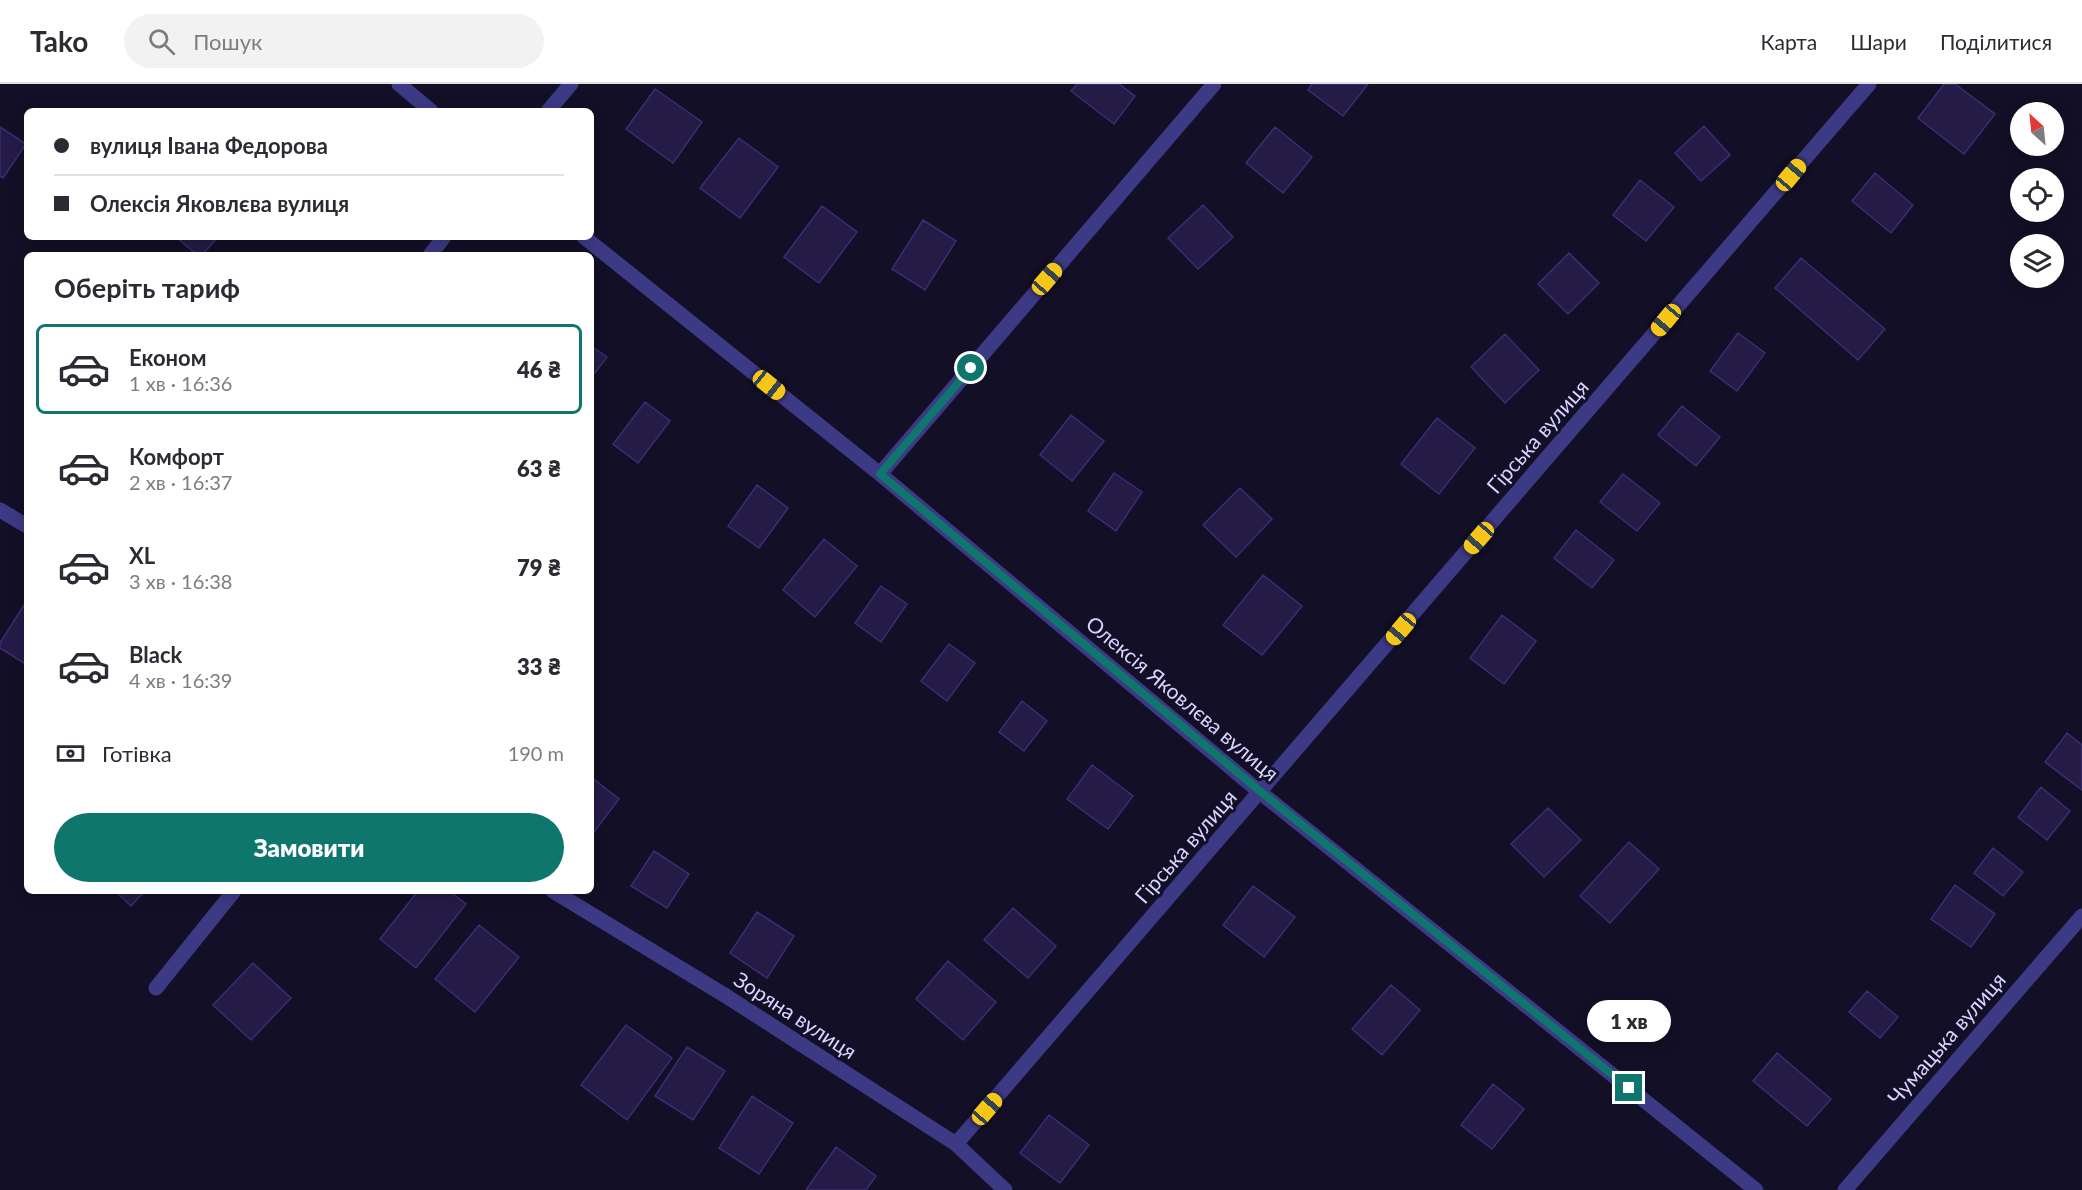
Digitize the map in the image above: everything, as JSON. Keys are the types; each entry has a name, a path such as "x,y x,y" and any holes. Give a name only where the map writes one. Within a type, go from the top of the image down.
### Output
{"street":[{"path":"399,84 427,108"},
{"path":"551,108 571,84"},
{"path":"880,474 1214,84"},
{"name":"Гірська вулиця","path":"957,1144 1869,84"},
{"path":"432,252 442,240"},
{"name":"Олексія Яковлєва вулиця","path":"588,240 880,474 1261,792 1756,1190"},
{"path":"0,510 24,524"},
{"path":"156,988 232,894"},
{"name":"Зоряна вулиця","path":"558,894 726,996 957,1144 1005,1190"},
{"name":"Чумацька вулиця","path":"1845,1190 2082,916"}],"building":[{"path":"1077,84 1119,84 1135,96 1114,124 1071,91"},
{"path":"1312,84 1368,84 1343,116 1308,90"},
{"path":"1944,84 1955,84 1995,114 1964,154 1918,118"},
{"path":"655,89 702,122 673,163 626,129"},
{"path":"1704,126 1730,155 1701,181 1675,153"},
{"path":"0,127 24,143 24,147 3,178 0,176"},
{"path":"1275,127 1312,157 1283,193 1246,163"},
{"path":"739,138 778,167 740,218 700,188"},
{"path":"1875,173 1913,205 1891,233 1852,201"},
{"path":"1640,180 1674,207 1646,241 1613,215"},
{"path":"1203,205 1233,237 1198,269 1168,238"},
{"path":"822,206 857,232 819,283 784,257"},
{"path":"923,220 956,241 925,290 892,269"},
{"path":"180,240 215,240 205,252 194,252"},
{"path":"1569,253 1599,283 1568,314 1538,284"},
{"path":"1801,258 1885,329 1858,360 1775,288"},
{"path":"1738,333 1765,353 1737,391 1710,371"},
{"path":"1505,334 1539,370 1505,403 1471,367"},
{"path":"594,348 607,357 594,374"},
{"path":"645,402 670,421 638,463 613,444"},
{"path":"1682,406 1720,437 1696,466 1658,435"},
{"path":"1071,415 1104,441 1072,481 1040,455"},
{"path":"1437,418 1475,448 1439,494 1401,464"},
{"path":"1114,473 1142,492 1116,531 1088,511"},
{"path":"1623,474 1660,503 1637,531 1600,502"},
{"path":"757,485 788,508 759,548 728,526"},
{"path":"1240,488 1272,519 1236,557 1203,525"},
{"path":"1576,530 1614,560 1592,588 1554,558"},
{"path":"824,539 857,566 815,617 783,590"},
{"path":"1263,575 1302,606 1262,655 1223,625"},
{"path":"881,586 907,604 881,642 855,623"},
{"path":"24,605 24,663 0,648 0,643"},
{"path":"1502,615 1536,641 1504,684 1470,658"},
{"path":"949,644 975,663 947,701 921,681"},
{"path":"1022,701 1047,721 1024,751 999,732"},
{"path":"2067,733 2082,745 2082,790 2045,762"},
{"path":"1092,765 1133,796 1108,829 1067,799"},
{"path":"594,779 619,799 594,832"},
{"path":"2041,787 2070,811 2047,840 2018,817"},
{"path":"1548,808 1581,840 1544,877 1511,844"},
{"path":"1629,842 1659,869 1610,923 1580,896"},
{"path":"1993,848 2023,872 2003,896 1974,873"},
{"path":"654,851 689,874 667,908 631,886"},
{"path":"1955,885 1995,914 1971,947 1931,919"},
{"path":"1253,886 1295,917 1264,957 1223,925"},
{"path":"118,894 142,894 131,906"},
{"path":"416,894 453,894 466,904 416,968 380,939"},
{"path":"1013,908 1056,946 1028,978 984,940"},
{"path":"757,912 794,936 767,978 730,953"},
{"path":"479,925 519,957 475,1012 435,979"},
{"path":"948,961 996,1002 963,1040 916,999"},
{"path":"253,963 291,998 251,1040 213,1005"},
{"path":"1391,985 1420,1010 1382,1055 1352,1029"},
{"path":"1867,991 1898,1017 1880,1038 1849,1012"},
{"path":"626,1025 672,1058 627,1120 581,1085"},
{"path":"687,1047 725,1071 693,1120 655,1096"},
{"path":"1777,1053 1831,1099 1807,1126 1753,1081"},
{"path":"1493,1084 1524,1109 1492,1149 1461,1125"},
{"path":"752,1096 793,1123 759,1174 719,1148"},
{"path":"1049,1115 1089,1145 1060,1183 1020,1153"},
{"path":"836,1147 876,1176 866,1190 806,1190"}],"route":[{"path":"971,368 880,474 1356,870 1629,1088"}]}
